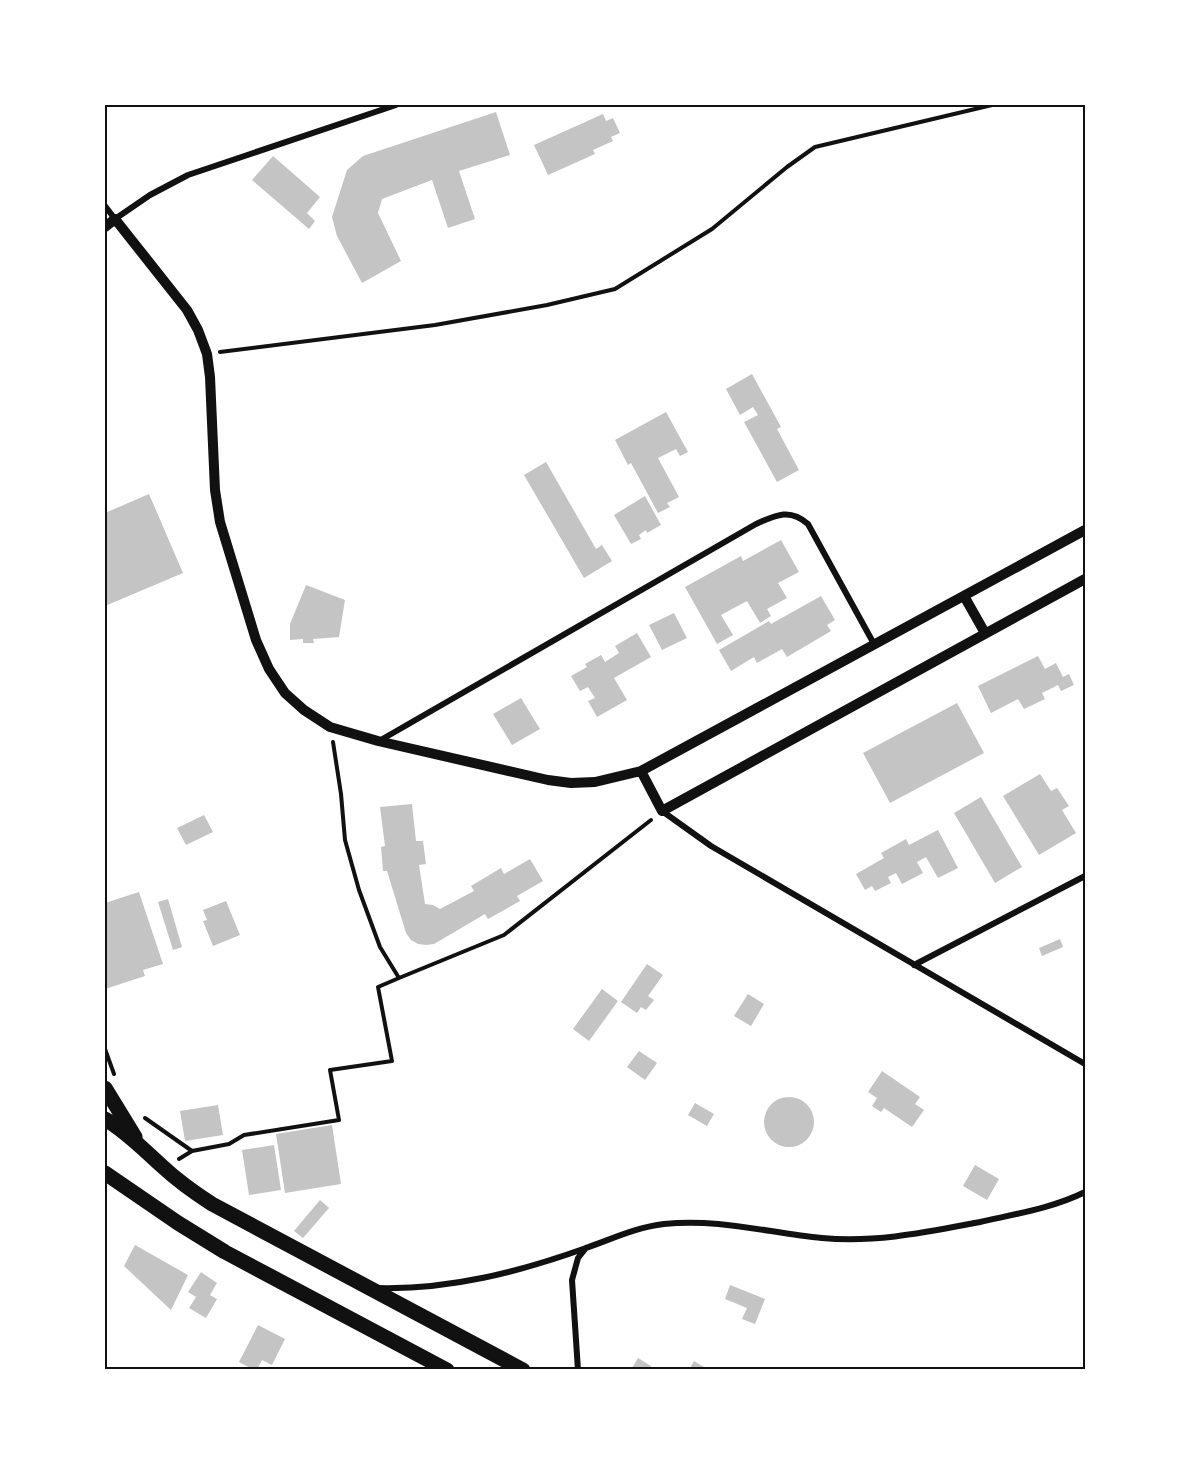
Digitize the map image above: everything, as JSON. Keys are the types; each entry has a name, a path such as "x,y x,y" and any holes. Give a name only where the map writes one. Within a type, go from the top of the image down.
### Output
{"main road":[{"path":"111,1085 140,1145"},
{"path":"105,1119 140,1145 189,1189 237,1219 523,1370"},
{"path":"105,1173 225,1252 447,1370"}],"street":[{"path":"105,227 150,195 188,175 396,105"},
{"path":"105,206 187,310 207,354 210,377 214,490 220,522 256,640 269,669 285,693 304,710 330,727 378,741 548,780 571,783 595,782 641,771 1085,530"},
{"path":"378,741 756,524 775,516 790,514 800,517 815,535 874,644"},
{"path":"662,811 1085,579"},
{"path":"964,596 985,633"},
{"path":"641,771 662,811 711,846 1085,1064"},
{"path":"914,965 1085,876"},
{"path":"368,1287 417,1288 458,1283 508,1272 586,1248 640,1228 684,1222 736,1225 820,1238 883,1239 1015,1215 1085,1192"},
{"path":"578,1370 572,1280 578,1258 586,1248"}],"path":[{"path":"207,354 435,325 547,305 615,289 712,229 815,147 992,105"},
{"path":"330,727 342,794 345,840 359,890 380,947 399,978"},
{"path":"164,1168 192,1151 229,1144 244,1135 339,1120 330,1070 392,1061 378,987 504,935 662,811"},
{"path":"105,1049 111,1085"},
{"path":"140,1115 192,1151"}],"building":[{"path":"496,112 510,155 459,171 475,219 448,228 432,180 382,199 378,213 401,261 362,283 337,236 332,217 347,170 363,156"},
{"path":"603,114 606,121 613,118 620,133 611,137 613,141 593,150 595,154 548,175 534,145"},
{"path":"273,156 320,197 307,213 315,221 309,229 252,180"},
{"path":"752,374 781,427 777,429 799,470 777,482 744,422 758,415 753,407 740,415 726,389"},
{"path":"666,412 688,452 680,456 676,449 658,458 679,497 667,503 670,507 658,513 631,463 628,465 615,440"},
{"path":"546,462 596,549 602,545 612,561 584,578 524,475"},
{"path":"149,494 183,573 105,606 105,513"},
{"path":"645,496 661,525 647,533 646,530 639,535 641,539 631,544 614,515"},
{"path":"781,540 799,572 778,583 787,598 767,609 771,616 760,623 747,601 721,615 733,635 717,644 685,587 741,556 743,561"},
{"path":"306,585 345,600 339,637 313,639 314,643 303,643 303,639 290,640 290,624"},
{"path":"821,596 835,620 827,625 831,631 787,657 782,649 757,663 754,657 731,671 719,650 769,621 771,624"},
{"path":"674,613 687,638 662,650 649,625"},
{"path":"637,633 651,657 614,678 627,700 597,717 588,701 595,698 588,687 580,691 571,676 587,667 585,664 601,655 605,662 619,653 615,646"},
{"path":"1038,656 1045,669 1056,663 1063,677 1069,674 1074,685 1061,691 1058,685 1042,693 1045,699 1024,709 1018,699 991,713 978,686"},
{"path":"521,698 540,729 512,745 493,714"},
{"path":"957,703 984,753 890,803 863,753"},
{"path":"1040,774 1051,791 1057,788 1069,806 1062,810 1076,833 1039,855 1003,796"},
{"path":"981,797 1022,867 995,883 954,813"},
{"path":"412,804 416,841 423,841 426,864 419,865 425,904 440,909 474,891 471,886 501,868 504,874 530,859 543,881 517,896 520,901 488,919 485,914 434,944 418,944 411,940 406,933 387,871 383,871 381,847 385,846 380,807"},
{"path":"204,815 213,832 186,845 177,828"},
{"path":"938,830 958,868 938,878 926,857 917,862 923,873 902,884 896,873 888,877 891,883 875,891 872,886 865,890 856,874 884,858 881,853 906,839 909,845"},
{"path":"139,892 163,964 143,970 145,976 105,989 105,967 107,967 105,961 105,903"},
{"path":"168,899 182,947 173,950 158,902"},
{"path":"226,901 240,935 213,946 203,921 207,920 203,910"},
{"path":"1060,939 1063,947 1042,956 1039,948"},
{"path":"647,964 663,975 648,996 654,1000 646,1010 641,1007 637,1013 621,1002"},
{"path":"602,989 618,1001 589,1041 573,1029"},
{"path":"748,994 764,1004 751,1026 734,1016"},
{"path":"639,1051 657,1063 645,1080 627,1067"},
{"path":"882,1071 920,1097 915,1104 924,1110 912,1127 884,1108 881,1112 872,1106 877,1098 868,1092"},
{"path":"789,1097 798,1099 809,1108 814,1122 812,1131 803,1142 789,1147 780,1145 769,1136 764,1122 766,1113 775,1102"},
{"path":"695,1103 714,1114 707,1126 688,1115"},
{"path":"218,1105 223,1135 185,1141 180,1111"},
{"path":"332,1125 341,1184 285,1193 276,1134"},
{"path":"274,1145 281,1190 249,1195 242,1150"},
{"path":"975,1165 999,1179 987,1200 963,1186"},
{"path":"320,1200 329,1208 303,1238 294,1231"},
{"path":"135,1245 188,1275 171,1310 124,1266"},
{"path":"201,1272 217,1283 210,1295 217,1299 206,1318 189,1308 196,1297 188,1292"},
{"path":"730,1285 765,1299 755,1324 742,1319 747,1308 725,1299"},
{"path":"258,1325 285,1339 272,1365 262,1360 257,1370 254,1370 239,1362"},
{"path":"638,1358 651,1366 649,1370 631,1370"},
{"path":"694,1361 709,1370 689,1370"}]}
